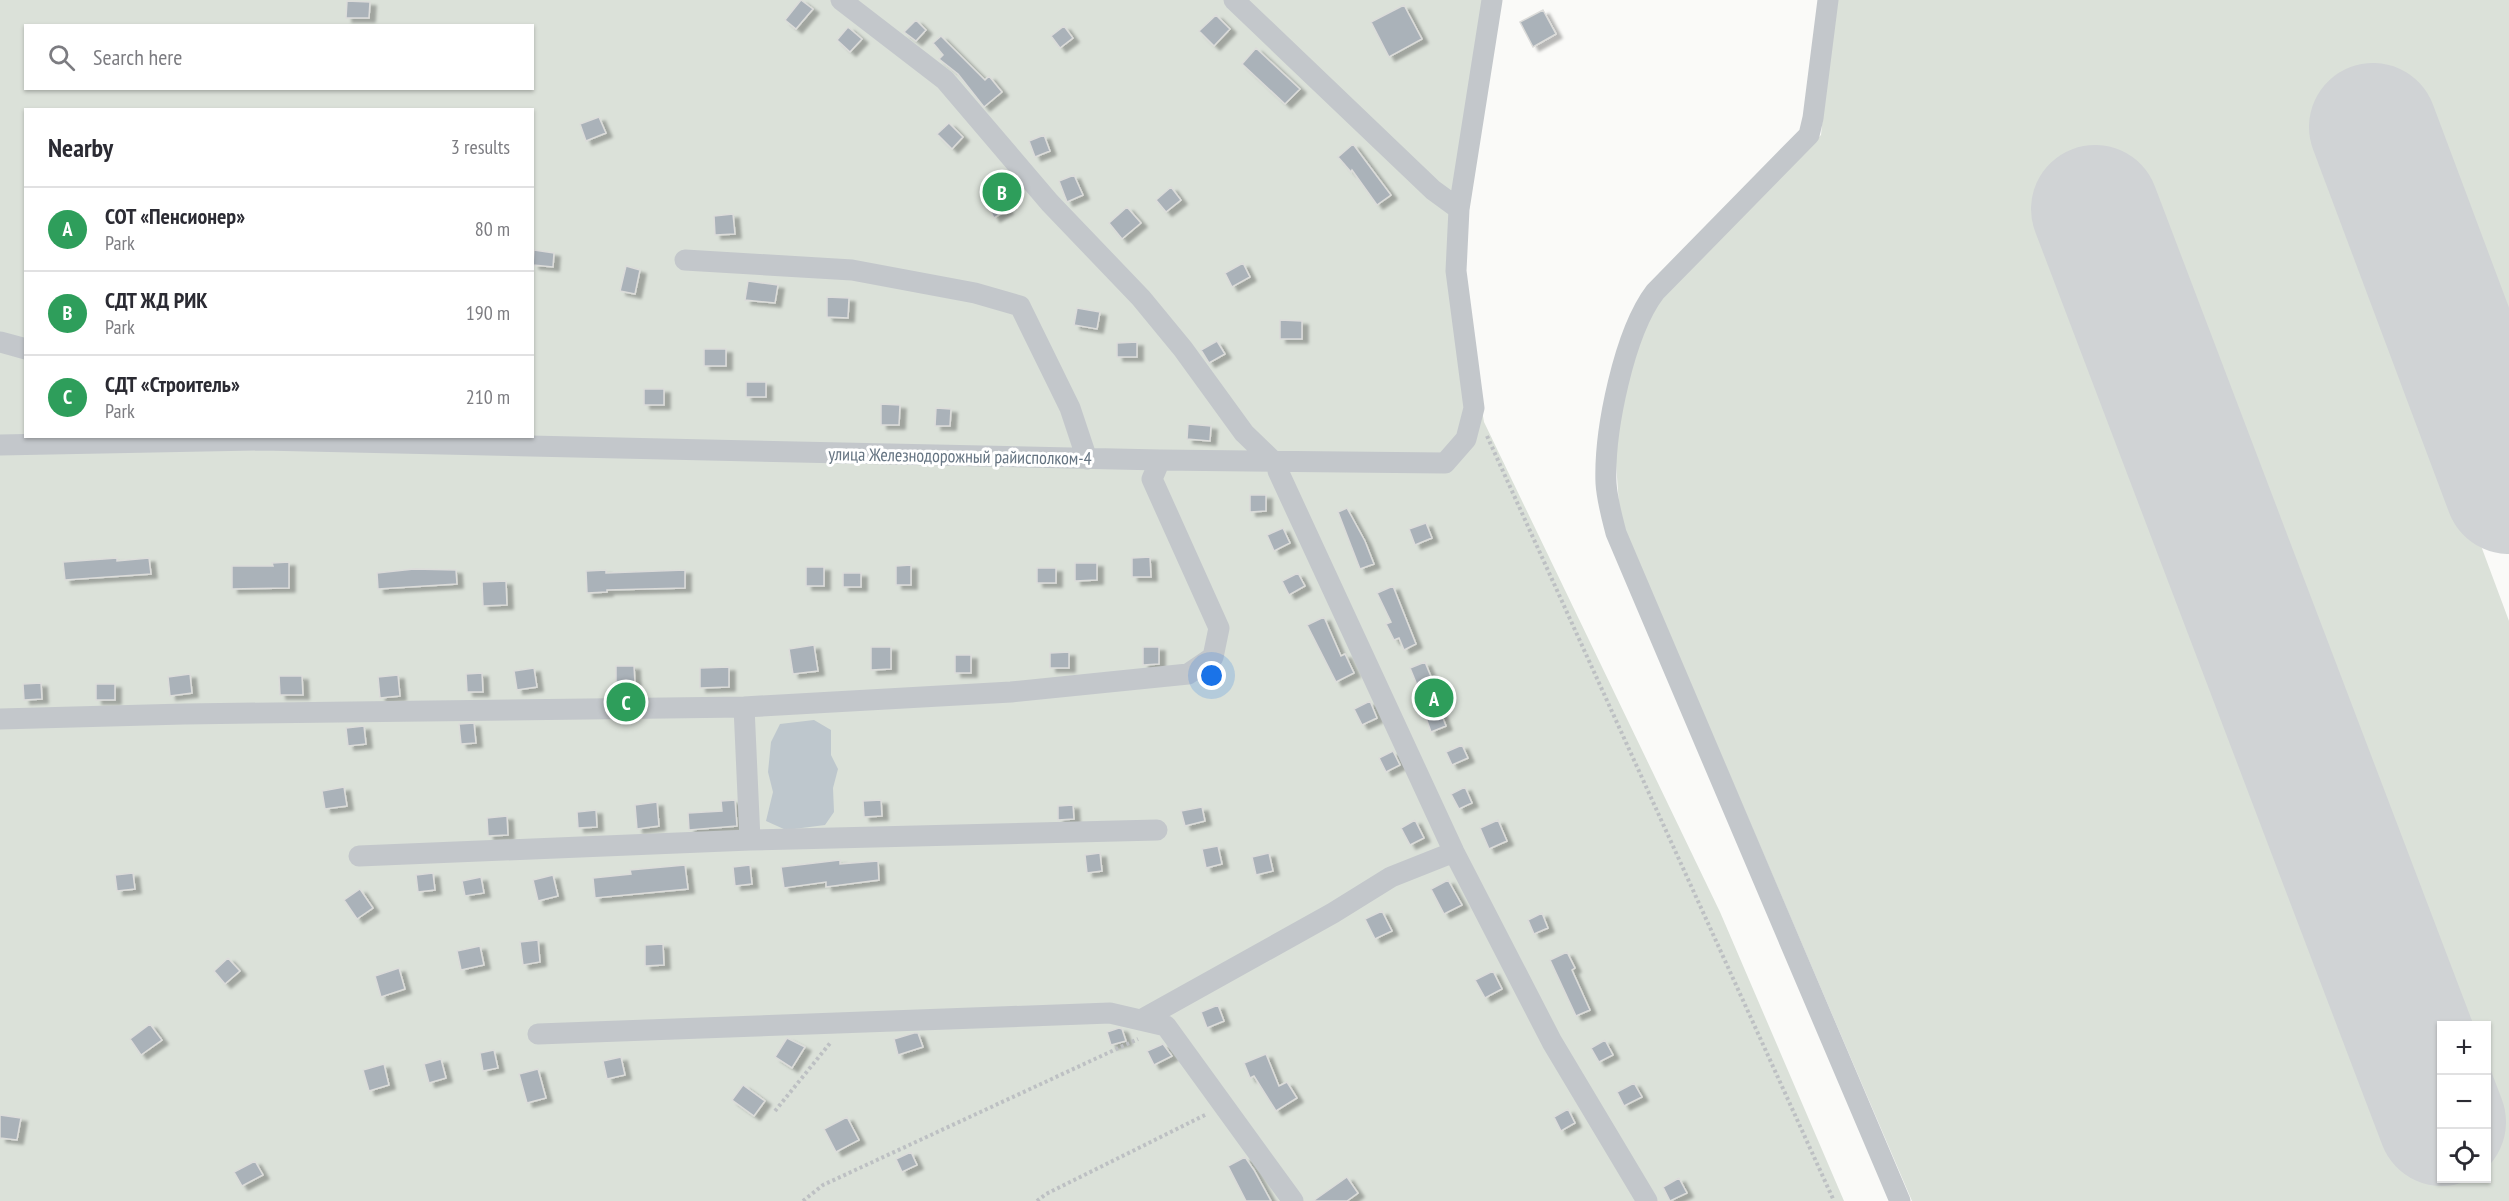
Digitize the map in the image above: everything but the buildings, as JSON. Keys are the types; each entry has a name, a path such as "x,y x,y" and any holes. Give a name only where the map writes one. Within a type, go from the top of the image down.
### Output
{"street":[{"path":"841,0 945,80 1050,203 1141,298 1183,349 1244,433 1276,466 1454,852 1552,1042 1647,1201"},
{"path":"1234,0 1433,190 1459,208"},
{"name":"улица Железнодорожный райисполком-4","path":"0,445 262,440 1160,460 1276,466 1445,463 1466,439 1474,408 1455,271 1459,208 1492,0"},
{"path":"1828,0 1809,135 1655,292 1643,308 1634,328 1609,430 1606,483 1616,533 1900,1201"},
{"path":"685,260 852,270 975,293 1020,306 1070,408 1088,459"},
{"path":"0,342 24,348"},
{"path":"0,719 184,714 744,707 1011,692 1188,674 1212,657 1219,628 1152,479 1160,460"},
{"path":"744,707 750,840"},
{"path":"359,856 750,840 1157,830"},
{"path":"1141,1020 1333,913 1391,877 1454,852"},
{"path":"538,1034 1110,1013 1166,1026 1293,1201"}],"path":[{"path":"1474,408 1834,1201"},
{"path":"775,1111 846,1022"},
{"path":"803,1201 823,1185 1166,1026"},
{"path":"1036,1201 1223,1105"}],"shaded area":[{"path":"0,0 1501,0 1459,275 1484,422 1720,912 1844,1201 0,1201"},
{"path":"1834,0 2509,0 2509,373 2415,123 2396,97 2324,124 2509,621 2509,1201 1912,1201 1620,519 1614,435 1635,353 1653,306 1821,135"},
{"path":"814,720 831,730 831,755 838,769 833,788 834,812 825,825 786,830 766,821 773,792 768,772 771,742 780,724"}],"runway":[{"path":"2373,127 2509,490"},
{"path":"2095,209 2437,1109"}],"place":[{"name":"СДТ ЖД РИК","path":"1002,192"},
{"name":"СОТ «Пенсионер»","path":"1434,698"},
{"name":"СДТ «Строитель»","path":"626,702"}]}
